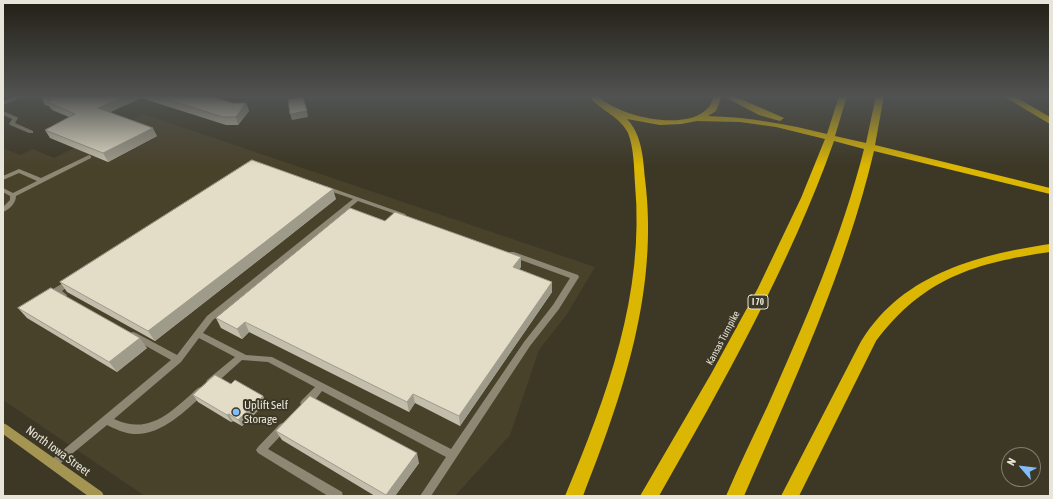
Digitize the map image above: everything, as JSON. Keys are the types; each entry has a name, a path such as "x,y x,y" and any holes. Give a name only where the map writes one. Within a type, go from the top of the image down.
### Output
{"highway":[{"path":"574,496 599,436 630,332 642,251 643,224 635,140 632,129 623,119"},
{"path":"633,119 656,123 678,122 690,119"},
{"path":"769,119 949,162 1050,183"},
{"name":"Kansas Turnpike","path":"649,496 697,414 760,297 813,182 835,119"},
{"path":"735,496 782,394 815,314 849,219 869,154 876,119"},
{"path":"949,162 1050,191"},
{"path":"790,496 872,336 892,313 918,291 936,279 958,268 1000,255 1050,248"}],"main road":[{"name":"North Iowa Street","path":"3,428 98,496"}],"lane":[{"path":"14,119 12,124 31,132"},
{"path":"13,195 89,157"},
{"path":"3,178 19,171 42,181"},
{"path":"321,186 410,218"},
{"path":"3,190 13,195"},
{"path":"3,210 13,201 13,195"},
{"path":"53,464 178,360 210,318 357,199"},
{"path":"425,496 526,344 556,307 575,277 507,252"},
{"path":"69,299 56,291 76,278"},
{"path":"124,330 178,360"},
{"path":"198,334 245,358 269,359 452,455"},
{"path":"106,420 119,428 131,430 145,429 159,424 174,414 241,356"},
{"path":"300,409 322,386"},
{"path":"288,421 261,450 338,496"}],"shaded area":[{"path":"132,119 159,119 595,267 567,314 539,350 510,435 455,496 145,496 3,400 3,148 20,155 33,149 54,158"}],"building":[{"path":"65,119 129,119 153,128 103,153 45,130"},
{"path":"252,160 333,189 148,331 60,282"},
{"path":"350,208 385,221 395,212 521,257 513,267 552,282 459,416 413,394 407,402 245,322 237,329 216,318"},
{"path":"51,288 140,338 109,362 18,308"},
{"name":"Uplift Self Storage","path":"215,375 231,384 235,380 263,396 238,420 193,395"},
{"path":"310,396 417,453 386,495 276,431"}],"place":[{"name":"Uplift Self Storage","path":"236,412"}]}
